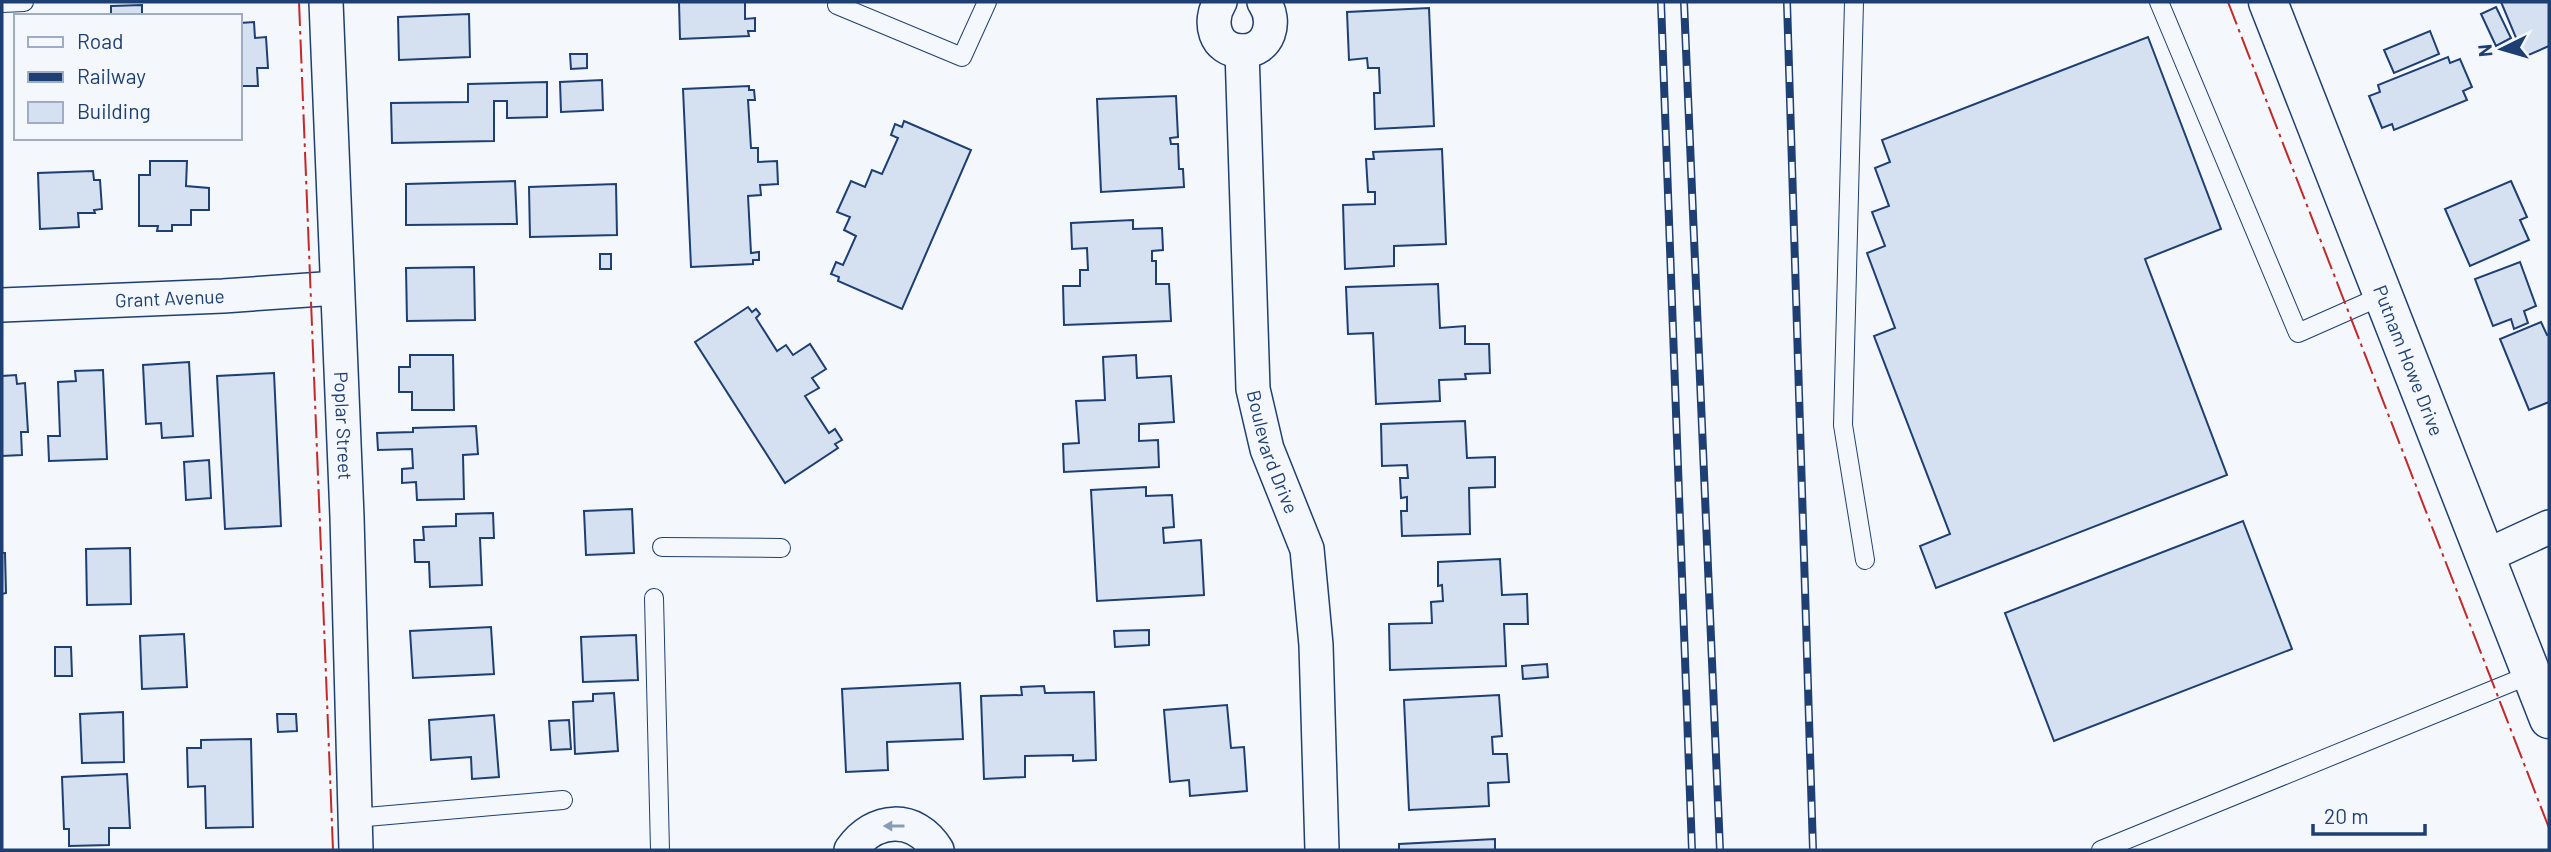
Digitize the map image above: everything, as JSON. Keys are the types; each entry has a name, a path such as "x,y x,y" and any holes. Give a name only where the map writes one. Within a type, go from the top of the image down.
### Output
{"street":[{"name":"Poplar Street","path":"326,2 347,517 355,834"},
{"path":"1220,2 1213,21 1215,33 1221,42 1242,51 1254,48 1270,33 1270,10 1264,2"},
{"name":"Putnam Howe Drive","path":"2268,2 2549,719"},
{"name":"Boulevard Drive","path":"1242,51 1253,389 1267,449 1307,549 1316,645 1322,850"},
{"name":"Grant Avenue","path":"2,305 223,296 337,288"},
{"path":"2486,556 2549,527"},
{"path":"851,850 860,837 876,827 895,824 914,828 930,839 937,850"}],"lane":[{"path":"2,3 24,2"},
{"path":"839,2 838,5 962,57 987,2"},
{"path":"1854,2 1843,425 1865,560"},
{"path":"2159,2 2298,333 2384,295"},
{"path":"662,547 781,548"},
{"path":"653,598 660,850"},
{"path":"2101,850 2532,674"},
{"path":"355,834 563,800"}],"building":[{"path":"679,2 745,2 745,19 755,18 755,31 748,31 749,36 680,39"},
{"path":"2501,2 2549,2 2549,46 2524,57"},
{"path":"142,5 142,14 111,14 111,6"},
{"path":"2496,7 2511,38 2496,46 2481,14"},
{"path":"1429,8 1434,126 1375,129 1374,93 1380,93 1379,68 1368,68 1367,58 1349,60 1347,12"},
{"path":"469,14 470,57 399,60 398,17"},
{"path":"254,22 255,38 266,37 268,68 257,68 258,86 242,86 242,23"},
{"path":"2430,31 2439,54 2394,73 2384,50"},
{"path":"2148,37 2221,229 2145,259 2227,475 1936,588 1920,546 1950,534 1874,336 1895,328 1867,253 1885,246 1872,212 1889,206 1875,168 1890,162 1882,140"},
{"path":"570,54 587,54 587,68 571,69"},
{"path":"2448,57 2450,63 2460,59 2472,87 2463,91 2467,100 2394,130 2392,124 2382,128 2369,96 2380,92 2378,85"},
{"path":"602,80 603,110 561,112 560,82"},
{"path":"547,82 547,117 507,118 507,101 494,101 494,141 392,143 391,103 468,102 468,84"},
{"path":"749,86 749,90 754,90 755,100 748,100 751,148 758,148 758,162 777,161 778,184 760,185 761,195 748,196 751,253 759,252 759,260 753,260 753,264 691,267 683,89"},
{"path":"1176,96 1178,137 1170,138 1171,144 1178,144 1179,169 1183,169 1184,187 1101,192 1097,99"},
{"path":"904,121 971,150 902,309 838,281 839,277 831,274 836,262 843,265 856,236 844,230 850,217 837,212 851,181 865,187 872,170 882,174 898,138 891,135 895,124 902,127"},
{"path":"1442,149 1446,244 1394,246 1394,266 1345,269 1343,205 1375,204 1375,192 1368,192 1366,159 1374,159 1373,152"},
{"path":"150,161 187,161 186,186 209,188 209,210 191,210 191,225 172,225 172,231 157,231 158,226 139,226 139,175 150,175"},
{"path":"93,171 94,180 100,180 102,209 94,210 95,213 78,213 79,227 40,229 38,173"},
{"path":"515,181 517,224 406,225 406,184"},
{"path":"2511,181 2527,217 2520,220 2529,240 2470,266 2445,209"},
{"path":"616,184 617,235 530,237 529,187"},
{"path":"1133,220 1133,229 1162,228 1163,250 1152,251 1152,261 1156,261 1156,284 1169,284 1171,321 1064,325 1063,286 1080,286 1080,270 1088,270 1087,248 1072,249 1071,223"},
{"path":"600,254 611,254 611,269 600,269"},
{"path":"2520,262 2536,306 2524,311 2528,323 2514,329 2511,319 2493,326 2475,279"},
{"path":"474,267 475,320 407,321 406,268"},
{"path":"1438,284 1440,328 1465,326 1465,344 1489,344 1490,373 1465,374 1466,379 1439,380 1440,401 1376,404 1373,333 1348,334 1346,287"},
{"path":"748,307 752,312 756,309 760,314 756,318 777,351 786,345 793,355 810,344 826,369 812,378 819,388 805,396 829,433 835,429 842,440 835,444 838,448 785,483 695,342"},
{"path":"2541,322 2547,335 2549,334 2549,402 2529,410 2500,339"},
{"path":"410,355 453,355 454,410 412,410 412,392 399,392 399,367 410,367"},
{"path":"1136,355 1137,378 1171,376 1174,422 1139,424 1139,441 1158,440 1159,467 1064,472 1063,444 1079,443 1076,401 1105,400 1103,357"},
{"path":"189,362 193,436 162,438 161,423 146,424 143,365"},
{"path":"103,370 107,459 49,461 48,436 60,436 58,382 76,381 75,371"},
{"path":"274,373 281,526 225,529 217,376"},
{"path":"16,375 17,384 25,383 28,432 21,432 22,455 2,456 2,376"},
{"path":"1465,421 1467,458 1495,457 1495,487 1469,488 1470,534 1402,536 1401,511 1407,511 1407,497 1401,498 1400,478 1408,478 1407,465 1382,466 1381,424"},
{"path":"476,426 478,454 463,455 464,499 417,500 416,482 402,483 402,469 413,468 412,449 378,450 377,433 413,432 413,428"},
{"path":"209,460 211,498 186,500 184,462"},
{"path":"1146,487 1146,496 1172,495 1174,527 1163,528 1164,543 1201,540 1204,595 1097,601 1091,490"},
{"path":"632,509 634,553 586,555 584,511"},
{"path":"493,513 494,538 480,538 482,585 430,587 429,562 415,562 414,540 424,540 423,527 456,526 456,514"},
{"path":"2243,521 2292,649 2054,741 2005,613"},
{"path":"130,548 131,604 87,605 86,549"},
{"path":"2,553 5,553 6,593 2,594"},
{"path":"1500,559 1502,595 1527,594 1528,624 1504,624 1506,666 1390,670 1389,624 1432,623 1431,602 1443,601 1442,585 1438,586 1438,562"},
{"path":"491,627 494,674 413,678 410,631"},
{"path":"1149,630 1149,645 1115,647 1114,631"},
{"path":"184,634 187,687 142,689 140,636"},
{"path":"636,635 638,680 583,682 581,637"},
{"path":"55,647 71,647 72,676 55,676"},
{"path":"1547,664 1548,677 1523,679 1522,666"},
{"path":"960,683 963,739 887,742 888,770 846,772 842,689"},
{"path":"1044,686 1045,693 1094,692 1096,760 1073,761 1073,755 1025,756 1025,777 984,779 981,696 1022,695 1021,687"},
{"path":"614,693 618,751 575,754 573,702 593,701 593,694"},
{"path":"1499,695 1502,736 1492,737 1493,754 1507,754 1509,782 1488,783 1489,806 1409,810 1404,700"},
{"path":"1227,705 1231,748 1244,747 1247,791 1190,796 1189,780 1170,782 1164,710"},
{"path":"123,712 124,762 82,763 80,714"},
{"path":"277,714 296,714 297,731 278,732"},
{"path":"494,715 499,777 472,779 471,757 431,760 429,720"},
{"path":"569,720 571,749 551,750 549,721"},
{"path":"251,739 253,827 206,828 205,786 188,787 187,748 201,748 201,740"},
{"path":"127,774 130,828 109,828 109,845 69,846 69,829 64,829 62,777"},
{"path":"1495,839 1495,850 1399,850 1399,844"}],"railway":[{"path":"1661,2 1692,850"},
{"path":"1684,2 1720,850"},
{"path":"1787,2 1813,850"}],"power":[{"path":"299,2 333,850"},
{"path":"2228,2 2549,828"}]}
